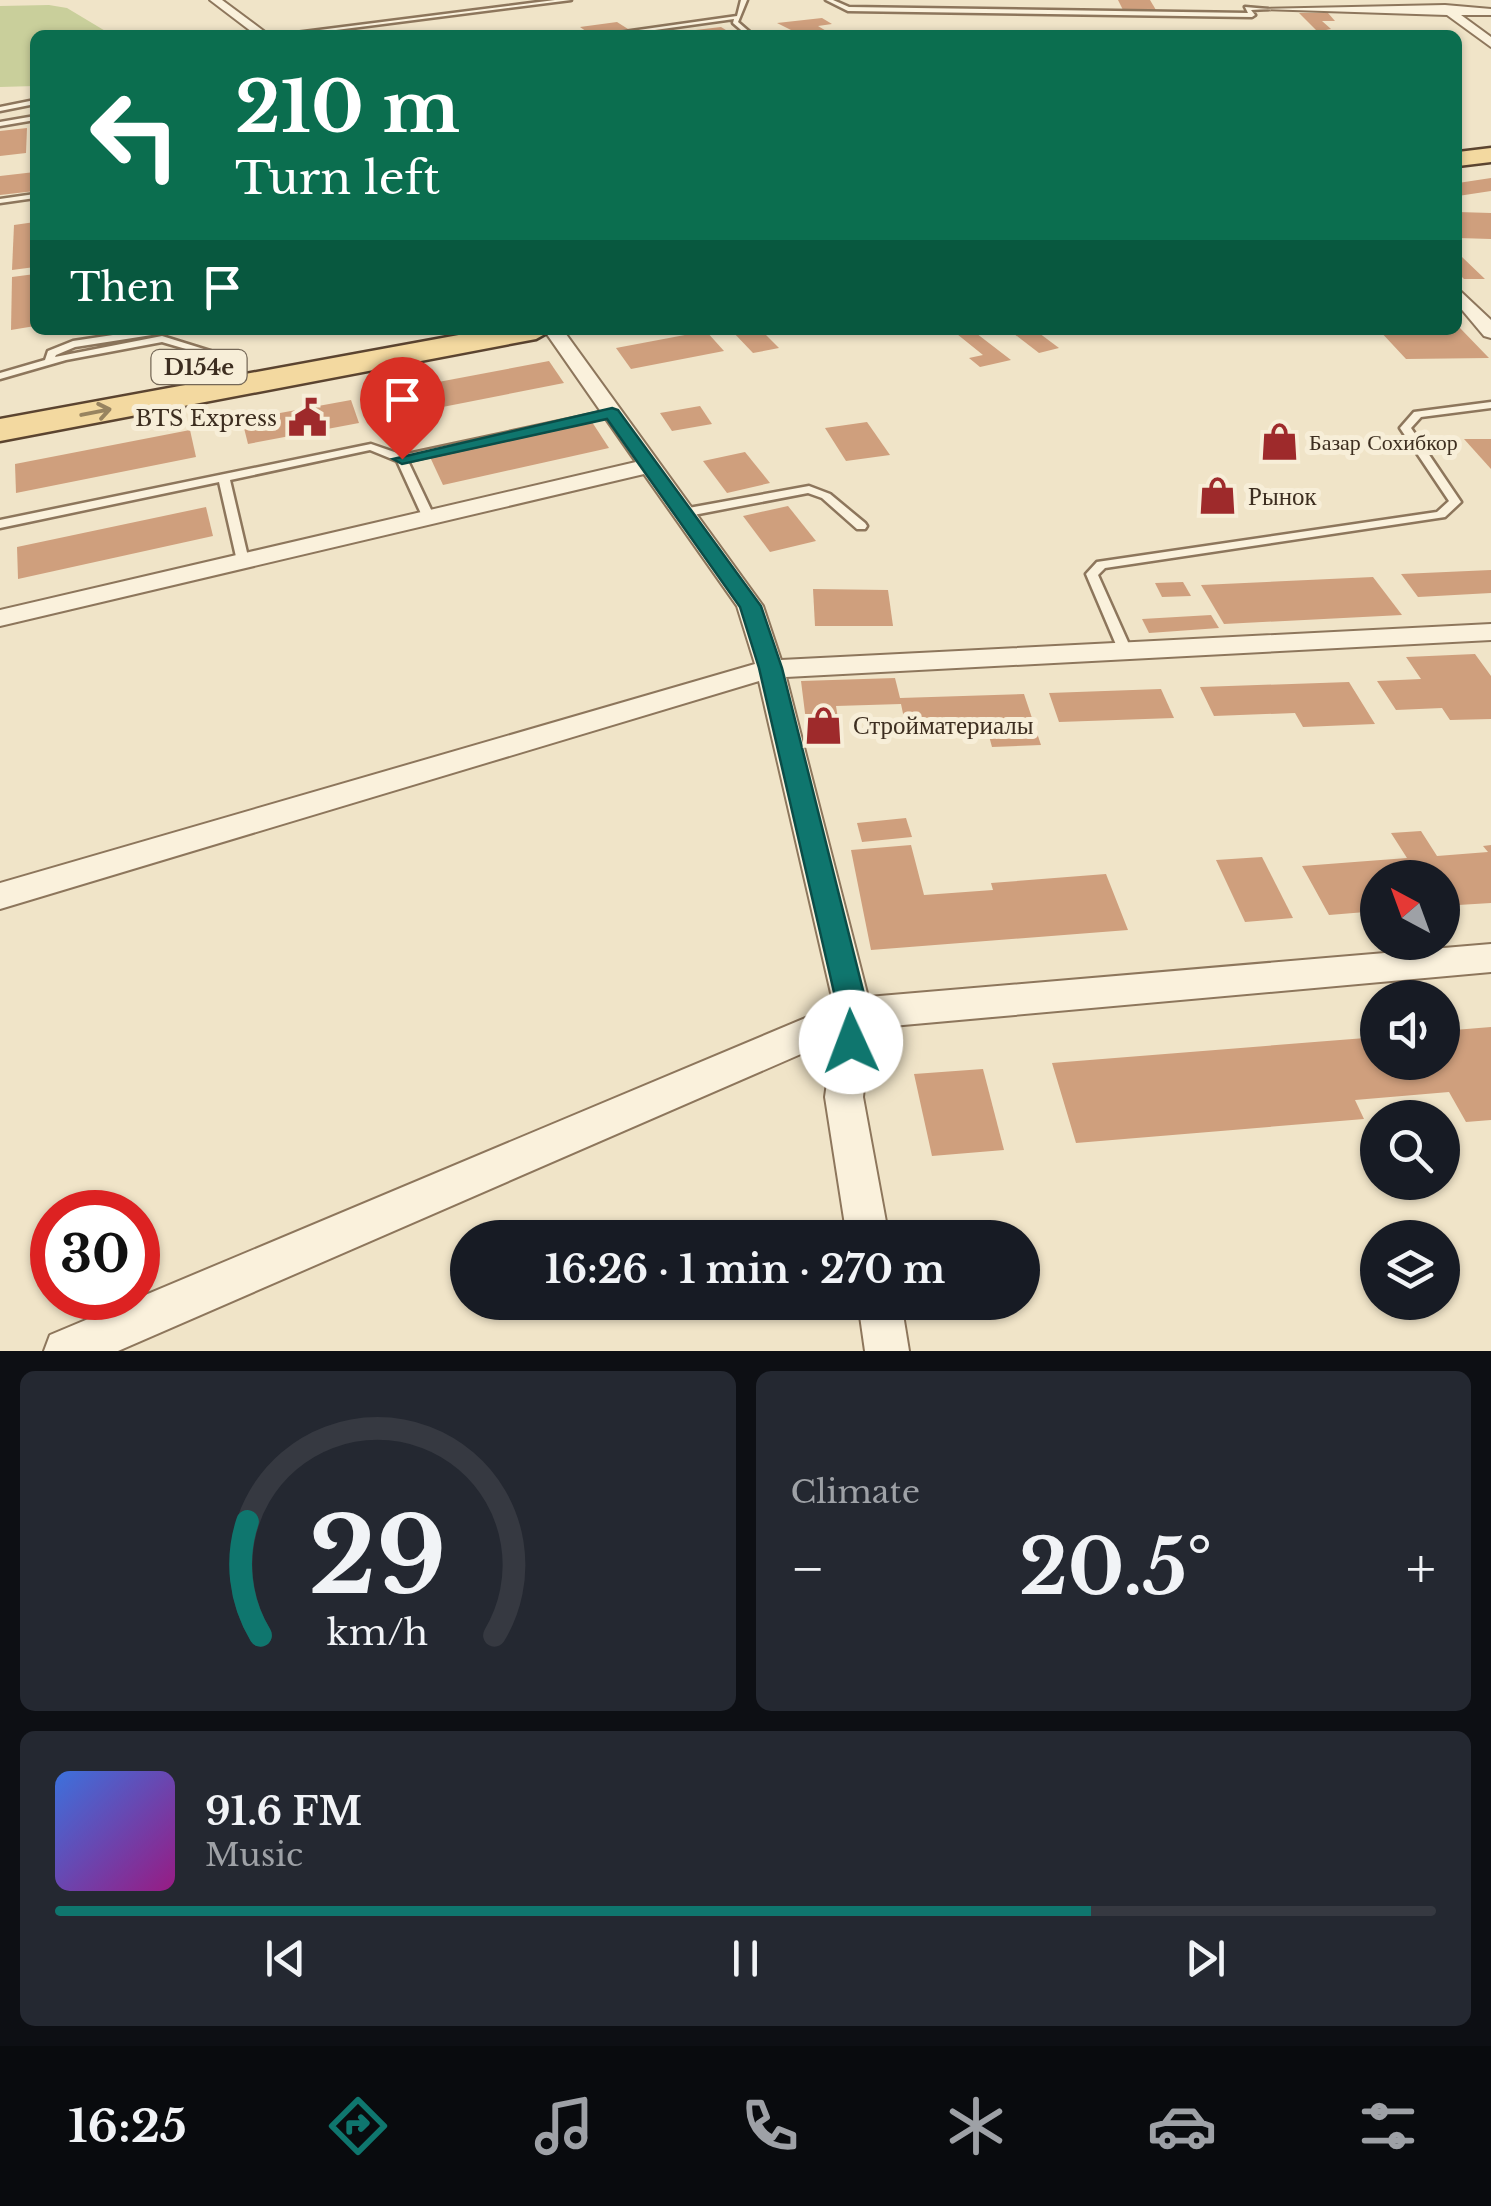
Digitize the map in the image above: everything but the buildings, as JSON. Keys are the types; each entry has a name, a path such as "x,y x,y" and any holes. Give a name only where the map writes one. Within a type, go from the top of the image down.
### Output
{"main road":[{"path":"1462,142 1491,140"},
{"path":"1462,158 1491,155"},
{"name":"D154e","path":"0,403 371,335"},
{"name":"D154e","path":"0,430 460,337"}],"street":[{"path":"217,1 238,0"},
{"path":"1435,0 1491,43"},
{"path":"217,1 256,30"},
{"path":"1262,4 1491,12"},
{"path":"1262,4 1277,22"},
{"path":"1462,299 1491,332"},
{"path":"556,335 750,606 770,668 854,1014 844,1097 865,1220"},
{"path":"0,618 649,466"},
{"path":"0,896 770,668 1491,632"},
{"path":"66,1351 854,1014 1491,958"},
{"path":"881,1320 887,1351"}],"lane":[{"path":"325,30 568,0"},
{"path":"744,0 735,22 744,30"},
{"path":"829,0 848,9 1252,15 1248,8 1262,4"},
{"path":"983,0 987,11"},
{"path":"1105,0 1113,13"},
{"path":"1170,0 1178,14"},
{"path":"645,30 739,18"},
{"path":"0,109 30,103"},
{"path":"0,124 30,119"},
{"path":"0,201 30,197"},
{"path":"0,376 162,339 234,360"},
{"path":"1125,650 1092,574 1101,565 1441,514 1456,502 1405,428 1418,414 1491,405"},
{"path":"0,524 371,447 402,459 612,413"},
{"path":"402,459 429,518"},
{"path":"224,478 243,561"},
{"path":"683,513 809,490 826,496 861,526"}],"green space":[{"path":"0,6 67,8 104,30 30,30 30,86 0,87"}],"place":[{"name":"BTS Express","path":"307,418"},
{"name":"Базар Сохибкор","path":"1279,442"},
{"name":"Рынок","path":"1218,496"},
{"name":"Стройматериалы","path":"823,725"}],"route":[{"path":"402,459 612,413 750,606 770,668 854,1014 851,1042"}]}
